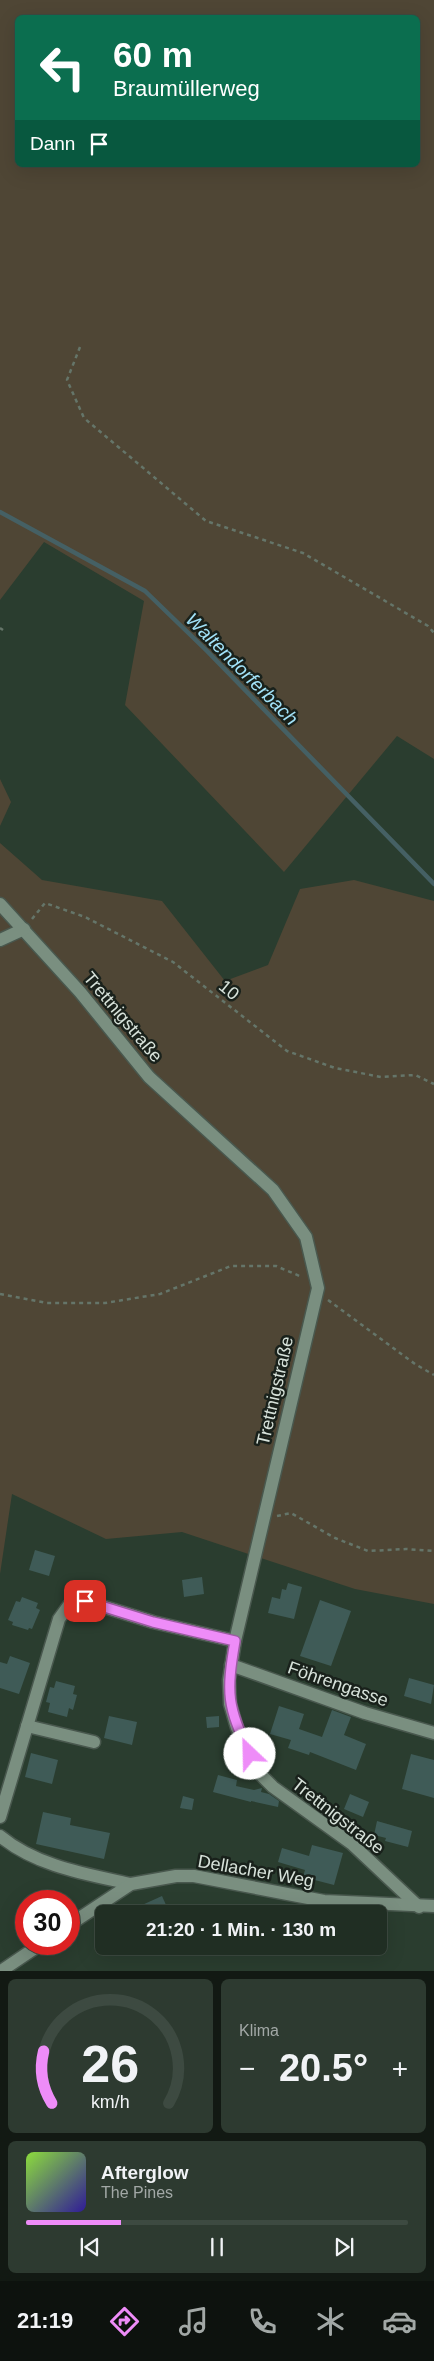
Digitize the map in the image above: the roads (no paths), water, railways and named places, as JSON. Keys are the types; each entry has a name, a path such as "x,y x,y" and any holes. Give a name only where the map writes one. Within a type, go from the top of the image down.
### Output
{"street":[{"name":"Trettnigstraße","path":"0,904 80,992 149,1077 273,1190 306,1238 315,1284 235,1641 229,1692 233,1716 261,1775 273,1787 352,1844 419,1907"},
{"path":"0,940 24,929"},
{"path":"0,1817 59,1619 69,1605 85,1601 153,1622 235,1641"},
{"name":"Föhrengasse","path":"231,1665 365,1713 434,1733"},
{"path":"27,1726 94,1742"},
{"path":"0,1836 13,1847 71,1870 131,1884"},
{"name":"Dellacher Weg","path":"80,1918 131,1884 176,1876 194,1876 324,1901 419,1907"},
{"path":"419,1907 434,1906"},
{"path":"1,1971 25,1955"}],"waterway":[{"name":"Waltendorferbach","path":"0,512 145,591 207,651 434,884"}]}
